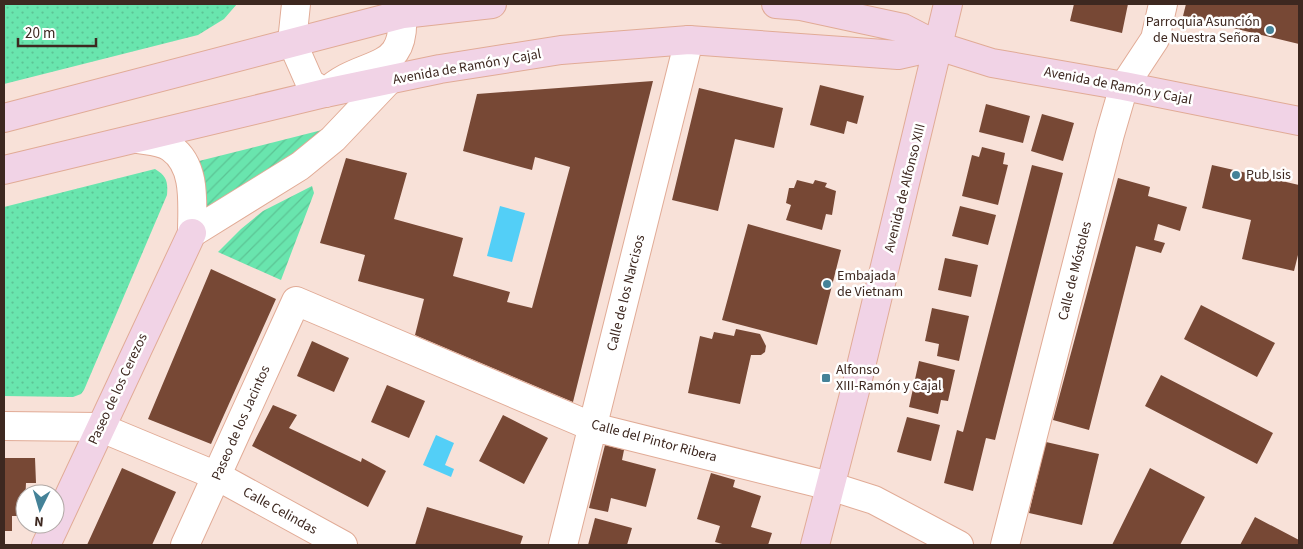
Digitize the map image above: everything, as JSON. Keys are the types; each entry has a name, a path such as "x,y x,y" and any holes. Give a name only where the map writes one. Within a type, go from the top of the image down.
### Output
{"main road":[{"path":"4,118 292,42 402,9 492,4"},
{"name":"Avenida de Ramón y Cajal","path":"776,4 801,6 903,28 938,46 992,63 1124,86 1299,121"},
{"name":"Avenida de Alfonso XIII","path":"815,545 860,374 948,4"},
{"name":"Avenida de Ramón y Cajal","path":"4,170 325,93 440,69 561,50 689,40 898,55 938,46"},
{"name":"Paseo de los Cerezos","path":"46,545 99,427 192,232"}],"street":[{"path":"296,4 292,42 310,82 325,93 337,82 393,56 400,47 402,9"},
{"name":"Calle de Móstoles","path":"1004,545 1124,86 1155,39 1163,4"},
{"name":"Calle de los Narcisos","path":"563,545 689,40"},
{"path":"192,232 300,166 333,139 389,80"},
{"name":"Paseo de los Cerezos","path":"137,139 158,142 171,147 182,158 192,188 192,232"},
{"name":"Calle del Pintor Ribera","path":"296,301 593,427 830,486 874,500 959,545"},
{"name":"Paseo de los Jacintos","path":"185,545 296,301"},
{"path":"4,426 99,427"},
{"name":"Calle Celindas","path":"99,427 217,476 342,545"}],"green space":[{"path":"4,4 237,4 224,19 198,35 4,84"},
{"path":"326,129 199,225 195,162"},
{"path":"155,169 166,180 167,195 84,390 81,394 73,397 4,396 4,207"},
{"path":"312,186 314,193 281,280 218,252 241,229 263,211"}],"water":[{"path":"500,206 525,213 512,262 487,256"},
{"path":"436,435 454,443 445,465 454,469 451,477 423,465"}],"building":[{"path":"1074,4 1128,4 1122,33 1070,21"},
{"name":"Parroquia Asunción de Nuestra Señora","path":"1186,4 1299,4 1299,44 1183,16"},
{"path":"653,81 573,402 415,335 424,299 358,281 365,255 320,243 346,158 407,173 394,219 463,238 453,276 510,292 507,302 532,308 570,167 535,157 532,170 463,151 477,94"},
{"path":"820,85 864,96 857,124 847,121 844,134 810,125"},
{"path":"699,88 783,108 774,148 735,139 718,211 672,200"},
{"path":"986,104 1030,116 1023,143 979,132"},
{"path":"1042,114 1074,123 1063,161 1031,151"},
{"path":"982,147 1005,153 1003,164 1008,165 998,205 962,196 972,155 979,157"},
{"path":"1032,165 1063,173 995,440 986,438 973,491 944,483 957,430 963,432"},
{"path":"1212,165 1299,185 1299,251 1294,271 1242,259 1251,220 1202,208"},
{"path":"1118,178 1150,187 1148,196 1187,207 1180,231 1158,224 1154,240 1165,243 1161,253 1136,246 1089,430 1053,420"},
{"path":"797,180 813,184 815,180 827,183 825,187 836,191 832,215 826,214 822,230 786,220 791,205 786,203 789,188 794,188"},
{"path":"960,206 996,215 988,245 952,236"},
{"path":"748,224 841,250 817,345 722,320"},
{"path":"945,258 978,265 971,297 938,290"},
{"path":"211,269 276,299 211,444 148,419"},
{"path":"1201,305 1275,343 1257,377 1184,339"},
{"path":"932,308 969,316 959,361 937,356 939,344 925,341"},
{"path":"736,329 760,334 766,346 765,352 761,355 751,355 740,404 688,393 700,336 712,339 714,332 734,336"},
{"path":"312,341 349,358 334,392 297,376"},
{"path":"919,361 955,370 948,401 941,400 938,414 909,407"},
{"path":"1161,375 1273,433 1257,464 1145,406"},
{"path":"387,385 425,401 409,438 371,422"},
{"path":"273,405 297,415 289,428 361,462 362,458 386,471 368,507 252,446"},
{"path":"503,415 548,438 524,484 479,461"},
{"path":"907,417 940,425 931,461 897,452"},
{"path":"1046,442 1099,454 1082,525 1029,513"},
{"path":"605,445 624,450 622,460 656,469 646,507 611,498 608,512 589,508"},
{"path":"4,458 35,458 36,483 15,484 15,516 12,516 12,531 4,531"},
{"path":"122,468 176,492 152,545 87,545"},
{"path":"1150,468 1205,497 1180,545 1112,545"},
{"path":"711,473 735,480 733,487 761,496 751,527 772,533 768,545 726,545 715,542 720,526 697,519"},
{"path":"427,507 523,536 520,545 415,545"},
{"path":"1255,517 1299,540 1299,545 1240,545"},
{"path":"595,518 632,528 627,545 588,545"}],"place":[{"name":"Parroquia Asunción de Nuestra Señora","path":"1270,30"},
{"name":"Pub Isis","path":"1236,175"},
{"name":"Embajada de Vietnam","path":"827,284"},
{"name":"Alfonso XIII-Ramón y Cajal","path":"826,378"}]}
